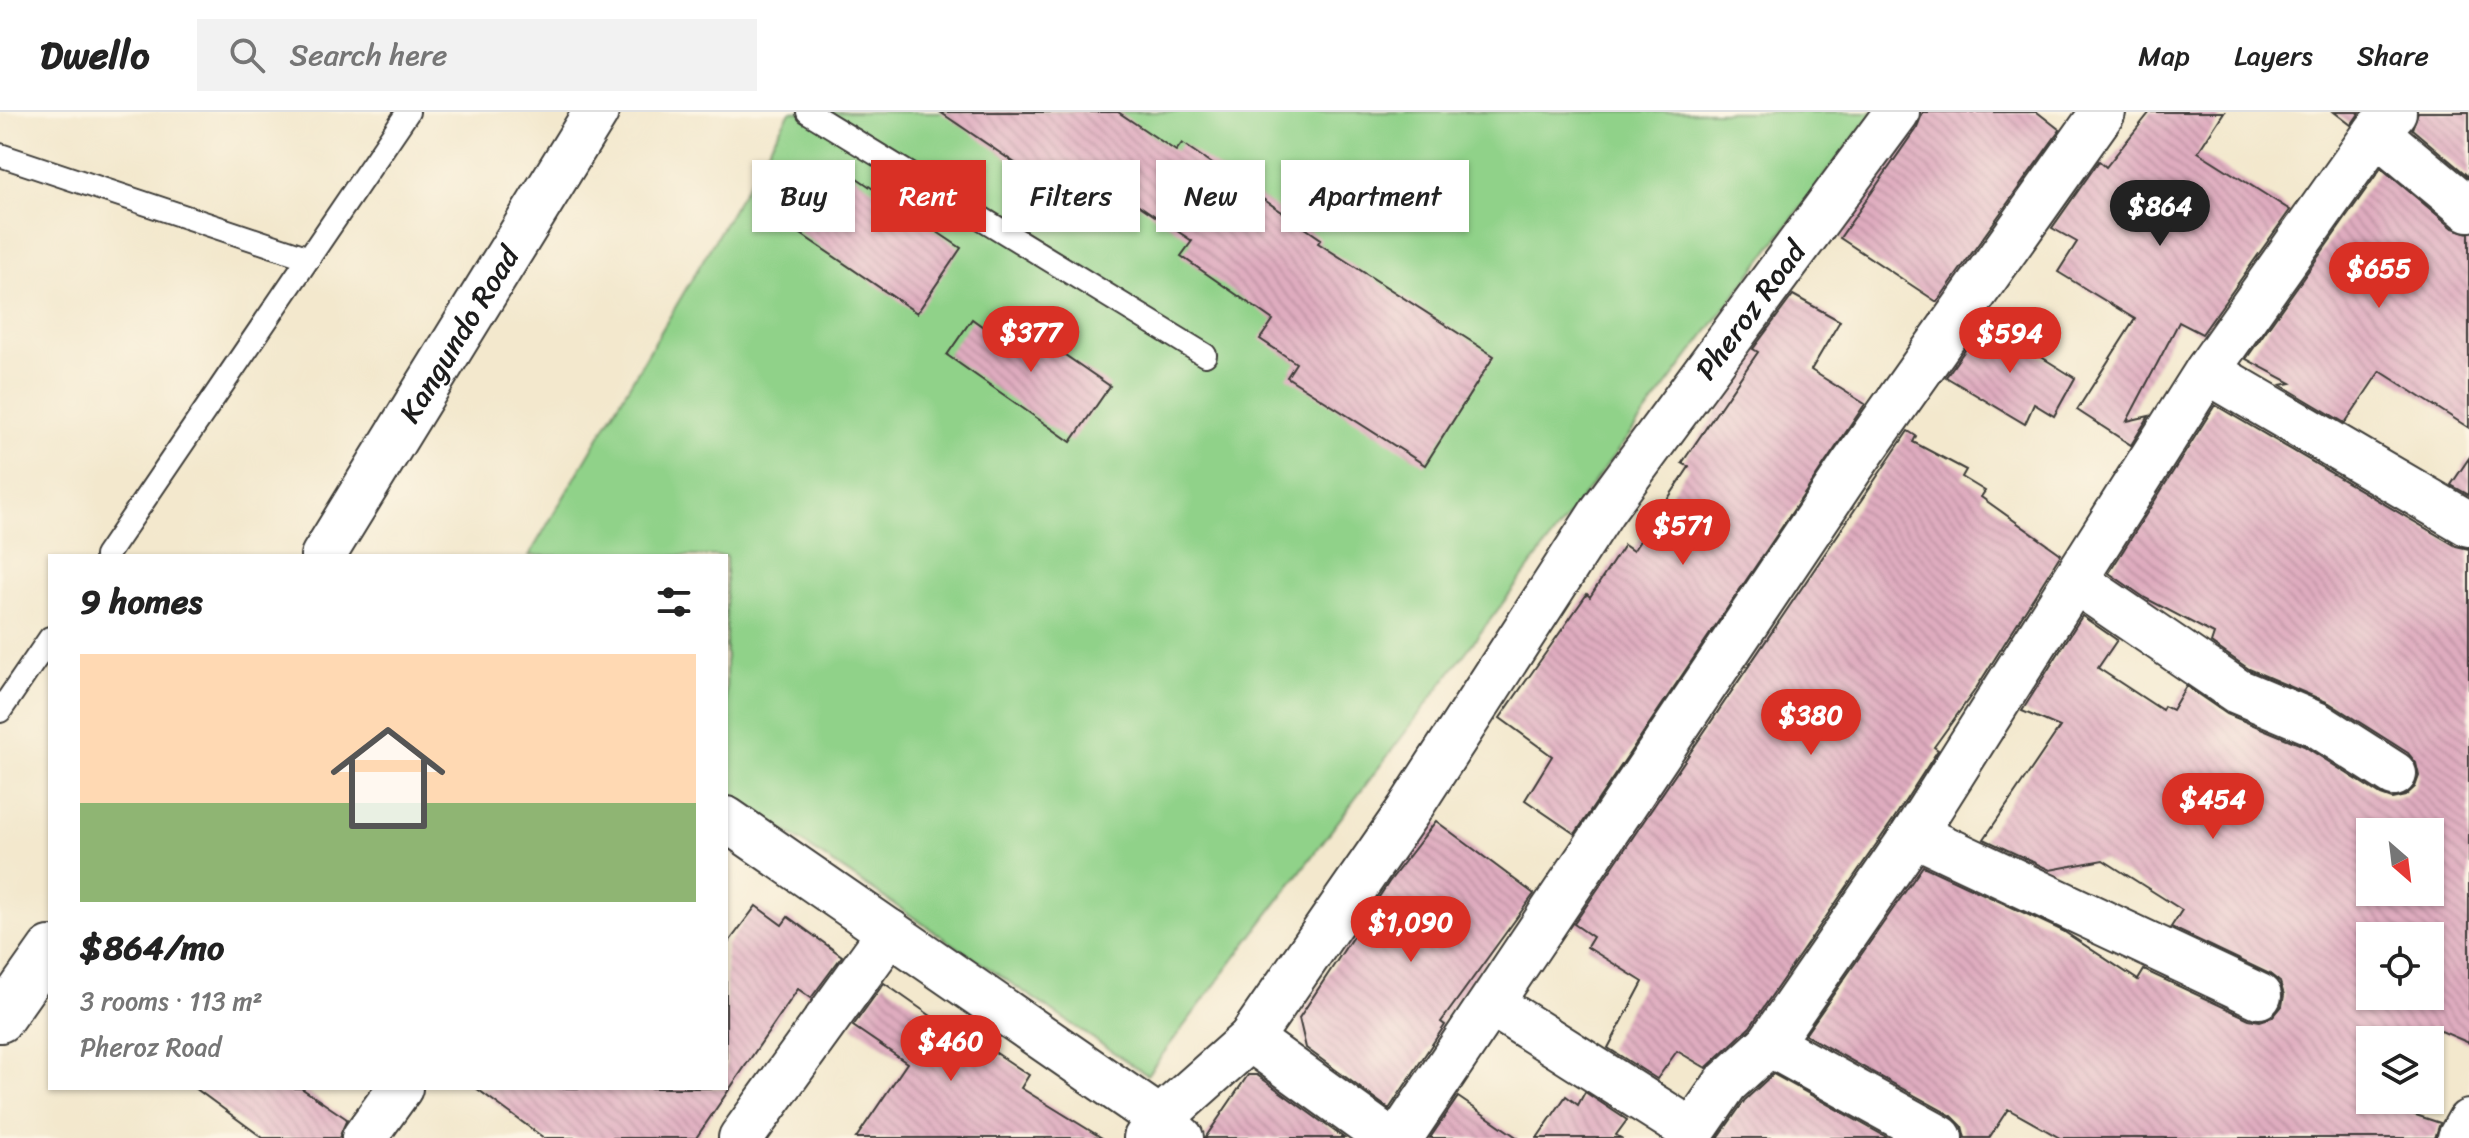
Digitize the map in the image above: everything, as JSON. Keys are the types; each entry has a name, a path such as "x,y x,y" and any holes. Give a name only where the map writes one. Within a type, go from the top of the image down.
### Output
{"main road":[{"name":"Kangundo Road","path":"324,554 596,112"},
{"name":"Pheroz Road","path":"1162,1132 1250,1039 1408,811 1603,510 1897,112"},
{"path":"1400,1138 1852,466 2103,112"},
{"path":"1492,1004 1690,1135 1726,1083 1769,1044 1914,834 2077,582 2207,371 2385,122 2469,209"},
{"path":"2207,371 2469,524"},
{"path":"2077,582 2237,691 2316,724 2394,774"},
{"path":"728,820 890,932 1162,1132"},
{"path":"1914,834 2259,996"},
{"path":"741,1138 890,932"},
{"path":"0,1020 48,952"},
{"path":"1250,1039 1387,1138"},
{"path":"1769,1044 1940,1138"},
{"path":"364,1138 399,1090"},
{"path":"2460,1138 2469,1122"}],"lane":[{"path":"107,554 408,112"},
{"path":"808,112 1205,355"},
{"path":"0,155 309,258"},
{"path":"0,711 47,648"}],"green space":[{"path":"790,112 1873,112 1147,1075 728,792 728,554 530,554 752,177 752,232 855,232 855,160 762,160"}],"building":[{"path":"940,112 1118,112 1176,151 1182,143 1207,160 1156,160 1156,217 1140,206 1140,160 1010,160"},
{"path":"1923,112 2037,112 2060,130 1937,302 1840,238 1917,127"},
{"path":"2150,112 2224,112 2198,152 2290,210 2202,334 2179,322 2127,421 2149,416 2131,445 2077,410 2135,319 2058,272 2077,242 2052,228 2099,161 2106,167"},
{"path":"2334,112 2360,112 2351,125"},
{"path":"2418,112 2469,112 2469,177 2412,129"},
{"path":"2381,168 2453,228 2469,233 2469,428 2380,371 2345,423 2281,385 2291,383 2246,359"},
{"path":"855,177 871,187 871,232 937,232 961,248 917,313 798,232 855,232"},
{"path":"1265,200 1281,211 1281,232 1311,232 1321,239 1318,243 1494,356 1425,465 1287,377 1296,363 1260,339 1273,320 1181,256 1192,241 1179,232 1265,232"},
{"path":"1793,295 1840,321 1811,370 1865,404 1575,834 1525,800 1552,756 1500,718 1587,594 1590,597 1624,545 1633,551 1689,467 1682,463 1758,352 1753,349"},
{"path":"1007,315 1110,386 1071,442 947,355 972,319 993,334"},
{"path":"1985,322 2075,378 2054,416 2034,404 2025,424 1946,377"},
{"path":"2215,405 2456,546 2469,549 2469,1043 2444,1032 2444,1026 2356,1026 2356,1114 2413,1114 2440,1123 2435,1138 2060,1138 2008,1109 1989,1138 1965,1138 1962,1126 1952,1116 1805,1035 1923,866 2063,931 2138,980 2144,970 2249,1019 2260,1021 2273,1017 2282,1006 2284,995 2280,982 2270,974 2171,927 2182,910 2103,860 2050,870 1984,839 2060,727 2022,711 2082,616 2117,640 2098,668 2162,710 2164,706 2172,710 2186,686 2227,714 2304,746 2381,795 2392,799 2405,796 2415,787 2419,776 2416,763 2408,753 2329,703 2249,669 2211,643 2214,634 2145,598 2109,573"},
{"path":"1908,431 1916,436 1913,442 1966,470 1962,477 1985,491 1981,497 2061,554 1975,690 1934,747 1938,750 1893,820 1750,1027 1706,1068 1677,1051 1657,1079 1608,1048 1643,982 1587,947 1593,937 1574,924"},
{"path":"2469,458 2469,495 2451,485"},
{"path":"1436,821 1534,894 1441,1022 1445,1025 1389,1109 1306,1048 1299,1018 1389,882"},
{"path":"756,906 782,925 788,917 842,956 811,998 798,989 696,1138 544,1138 479,1090 728,1090 728,943"},
{"path":"884,983 941,1023 956,1031 959,1028 1029,1075 1021,1088 1102,1138 856,1138 907,1063 853,1026"},
{"path":"1773,1074 1888,1138 1718,1138 1745,1100"},
{"path":"1248,1075 1257,1075 1344,1138 1205,1138"},
{"path":"198,1090 304,1090 347,1119 339,1138 263,1138"},
{"path":"1585,1092 1627,1120 1616,1135 1621,1138 1537,1138 1566,1096 1578,1105"},
{"path":"1458,1097 1518,1138 1430,1138"}]}
